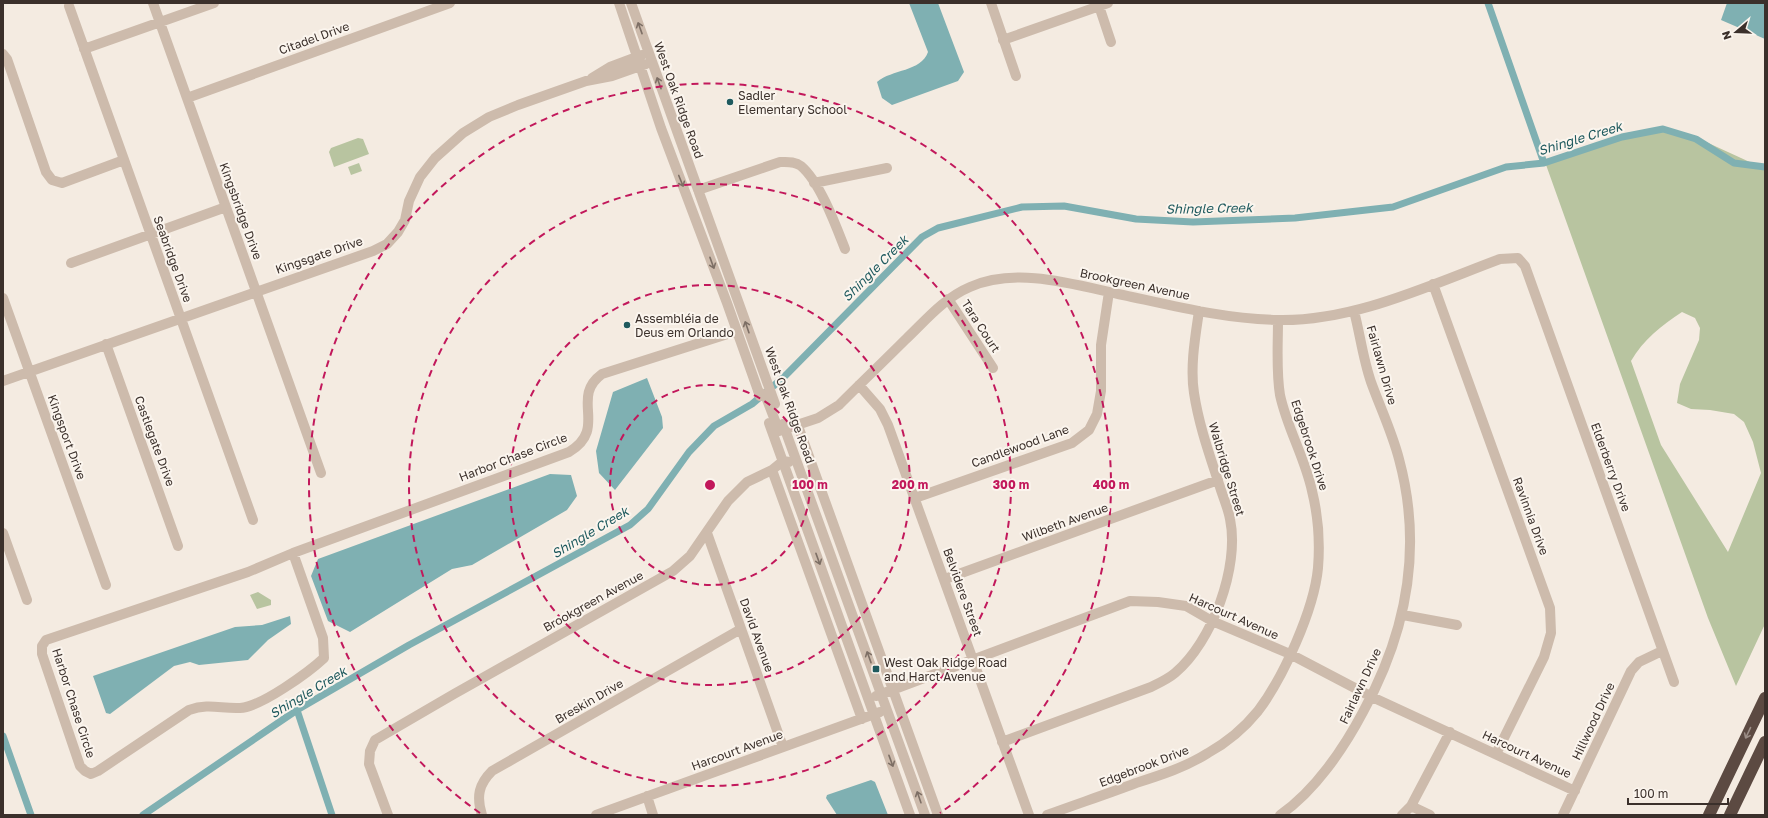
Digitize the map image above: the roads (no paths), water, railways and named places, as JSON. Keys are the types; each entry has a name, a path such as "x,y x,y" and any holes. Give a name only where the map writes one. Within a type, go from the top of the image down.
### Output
{"highway":[{"path":"1709,815 1765,698"},
{"path":"1730,815 1765,742"}],"street":[{"name":"Kingsbridge Drive","path":"153,3 321,473"},
{"path":"84,49 214,3"},
{"name":"Citadel Drive","path":"187,98 437,5 450,3"},
{"name":"West Oak Ridge Road","path":"618,3 657,117 737,332 910,815"},
{"name":"West Oak Ridge Road","path":"631,3 763,372 888,710 925,815"},
{"path":"991,3 1016,76"},
{"path":"1003,40 1103,5 1111,42"},
{"name":"Seabridge Drive","path":"68,6 253,520"},
{"path":"3,54 7,60 46,172 52,180 62,183 124,160"},
{"name":"Kingsgate Drive","path":"3,381 366,253 387,244 398,232 405,220 409,202 420,177 435,158 449,144 489,117 518,104 586,81 612,76 638,62 650,58"},
{"path":"657,117 672,133 682,165 690,168"},
{"path":"698,190 780,162 792,162 801,166 814,183 829,209 844,249"},
{"path":"814,183 887,168"},
{"path":"71,263 226,207"},
{"path":"694,214 701,214 712,248 720,252"},
{"name":"Brookgreen Avenue","path":"785,430 818,418 839,405 948,299 972,286 1023,277 1074,284 1198,311 1240,318 1278,320 1313,318 1354,311 1500,259 1510,257 1518,258 1522,262"},
{"name":"Elderberry Drive","path":"1522,262 1674,682"},
{"name":"Ravinnia Drive","path":"1433,284 1550,608 1551,633 1544,657 1496,754"},
{"name":"Candlewood Lane","path":"915,498 1072,443 1090,430 1097,414 1100,398 1101,345 1109,292"},
{"name":"Kingsport Drive","path":"3,298 106,585"},
{"name":"Tara Court","path":"948,299 993,368"},
{"name":"Walbridge Street","path":"1002,742 1151,687 1174,674 1192,655 1212,621 1231,569 1233,549 1230,519 1202,433 1194,391 1194,349 1198,311"},
{"name":"Fairlawn Drive","path":"1280,815 1306,792 1346,743 1372,697 1385,669 1403,615 1411,544 1407,501 1399,458 1370,380 1354,311"},
{"name":"Edgebrook Drive","path":"1047,815 1186,766 1209,753 1233,736 1258,711 1290,654 1310,606 1315,587 1318,568 1318,530 1312,490 1281,396 1278,378 1278,320"},
{"name":"Harbor Chase Circle","path":"293,553 323,638 324,658 263,701 242,708 201,706 189,710 98,771 91,774 85,771 80,766 42,654 42,646 46,640 248,572 293,553 569,452 580,445 586,436 589,420 588,393 593,381 602,374 737,332"},
{"name":"Castlegate Drive","path":"106,344 178,546"},
{"name":"Belvidere Street","path":"859,384 880,409 888,425 945,579 1029,815"},
{"path":"758,391 766,397 779,431 785,430"},
{"path":"798,426 938,815"},
{"path":"783,461 790,462 815,532 827,544"},
{"name":"Brookgreen Avenue","path":"388,815 369,764 370,751 376,740 389,731 674,571 690,556 732,496 748,482 772,470 783,461"},
{"path":"772,470 862,719"},
{"name":"Wilbeth Avenue","path":"945,579 1218,480"},
{"path":"3,533 27,600"},
{"name":"David Avenue","path":"706,533 783,746"},
{"name":"Harcourt Avenue","path":"869,699 1130,601 1158,602 1186,606 1212,621 1290,654 1372,697 1575,791"},
{"path":"1403,615 1457,625"},
{"name":"Breskin Drive","path":"482,815 479,796 483,781 492,771 741,629"},
{"name":"Hillwood Drive","path":"1563,815 1631,671 1639,662 1662,651"},
{"name":"Harcourt Avenue","path":"596,815 783,746 888,710"},
{"path":"1402,815 1411,806 1450,732"},
{"path":"647,796 653,815"},
{"path":"1411,806 1430,815"}],"water":[{"path":"909,3 938,3 964,72 958,81 892,105 882,98 877,82 890,75 913,67 924,58 928,52"},
{"path":"1727,3 1765,3 1765,39 1721,20"},
{"path":"647,378 662,417 663,428 615,490 599,473 596,451 613,392"},
{"path":"550,474 571,475 577,496 567,510 472,565 452,569 350,632 328,621 311,576 318,559"},
{"path":"290,616 291,624 268,640 248,660 199,665 190,662 174,666 110,714 106,713 93,676 235,627 262,625"},
{"path":"871,780 875,782 888,815 837,815 826,798 827,795"}],"waterway":[{"path":"1488,3 1544,163"},
{"name":"Shingle Creek","path":"143,815 297,710 409,645 630,525 648,509 689,452 714,426 752,404 784,377 922,237 938,228 1022,207 1064,206 1136,219 1193,222 1295,218 1393,207 1506,167 1544,163 1622,137 1663,129 1696,139 1734,163 1765,167"},
{"path":"297,710 332,815"},
{"path":"3,736 31,815"}],"place":[{"name":"Sadler Elementary School","path":"730,102"},
{"name":"Assembléia de Deus em Orlando","path":"627,325"},
{"name":"West Oak Ridge Road and Harct Avenue","path":"876,669"}]}
